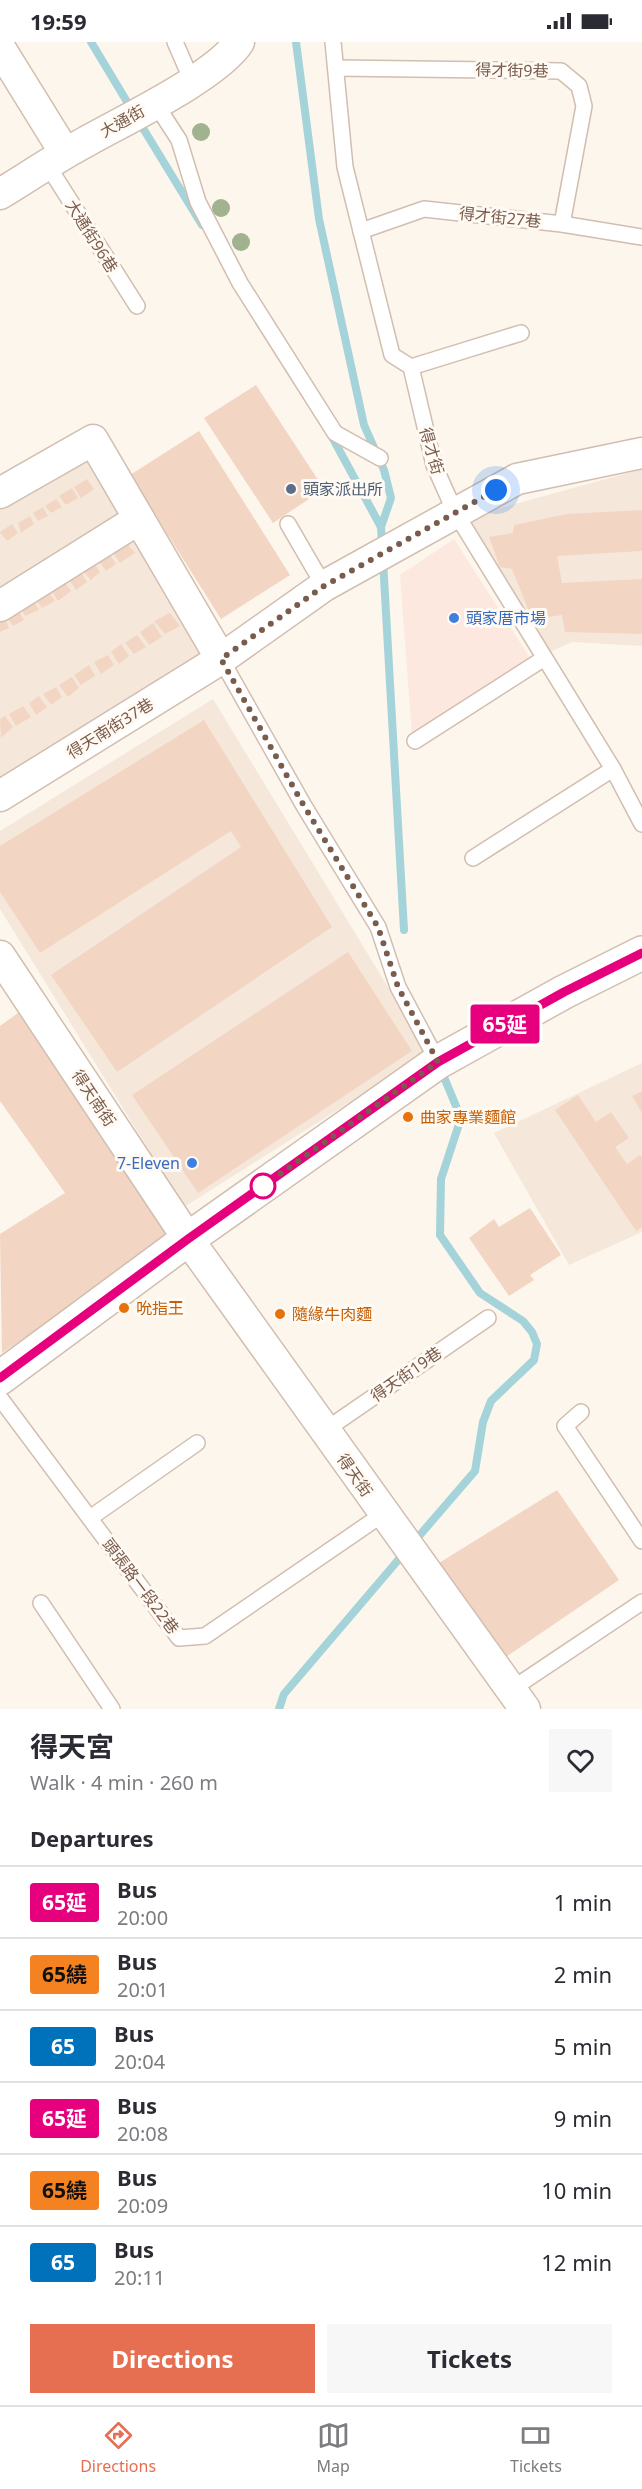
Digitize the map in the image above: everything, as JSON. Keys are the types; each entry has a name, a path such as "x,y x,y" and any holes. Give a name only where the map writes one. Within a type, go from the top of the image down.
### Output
{"street":[{"name":"大通街","path":"0,194 192,81 221,61 239,42"},
{"path":"0,48 56,160"},
{"path":"0,493 93,440 221,659"},
{"name":"得天南街37巷","path":"0,796 221,659 324,586 455,512 517,479 642,453"},
{"path":"0,606 139,519"},
{"path":"0,1378 188,1239 438,1062 564,992 642,953"},
{"name":"得天南街","path":"0,956 188,1239"},
{"name":"得天街","path":"188,1239 383,1514 518,1699"}],"lane":[{"path":"175,42 192,81"},
{"path":"333,42 345,167 392,355 411,367 521,333"},
{"name":"得才街9巷","path":"336,68 561,71 579,86 584,105 562,224"},
{"path":"155,103 179,140 198,202 240,283 335,434 380,458"},
{"name":"大通街96巷","path":"56,160 137,306"},
{"name":"得才街27巷","path":"361,231 424,209 562,224 642,237"},
{"name":"得才街","path":"411,367 434,465 455,512 543,659 613,769 642,824"},
{"path":"288,524 324,586"},
{"path":"221,659 304,806 378,927 398,987 438,1062"},
{"path":"415,741 543,659"},
{"path":"473,858 613,769"},
{"name":"得天街19巷","path":"324,1431 488,1318"},
{"name":"頭張路一段22巷","path":"0,1398 179,1638 205,1636 383,1514"},
{"path":"581,1412 565,1426 642,1541"},
{"path":"90,1518 197,1443"},
{"path":"518,1699 642,1602"},
{"path":"41,1603 112,1709"}],"shaded area":[{"path":"90,451 211,654 0,781 0,505"},
{"path":"642,469 642,646 572,642 548,653 465,518"},
{"name":"頭家厝市場","path":"454,539 532,661 412,736 400,575"},
{"path":"213,699 428,1053 184,1207 0,909 0,831"},
{"path":"642,1063 642,1232 569,1265 494,1133"}],"building":[{"path":"256,385 324,489 273,523 204,418"},
{"path":"199,431 290,575 221,619 130,475"},
{"path":"87,479 94,489 81,498 74,487"},
{"path":"72,488 78,498 66,505 59,496"},
{"path":"56,499 62,507 51,513 45,506"},
{"path":"43,507 48,516 38,521 33,513"},
{"path":"642,510 642,551 557,556 562,583 642,579 642,634 565,632 562,615 532,619 512,569 500,567 489,537 513,533 514,525 567,514"},
{"path":"30,516 34,524 21,533 18,523"},
{"path":"12,524 18,533 7,541 0,532"},
{"path":"124,540 135,553 120,563 111,550"},
{"path":"108,552 116,564 106,571 97,558"},
{"path":"93,561 100,572 91,580 81,569"},
{"path":"80,571 87,582 76,590 68,578"},
{"path":"63,580 71,591 58,601 50,589"},
{"path":"48,591 55,601 42,608 35,599"},
{"path":"33,600 39,610 25,616 20,606"},
{"path":"17,609 24,620 13,626 6,616"},
{"path":"170,613 180,626 165,634 154,621"},
{"path":"4,617 9,628 0,632 0,619"},
{"path":"153,623 162,637 149,645 140,632"},
{"path":"137,635 146,647 134,654 125,643"},
{"path":"121,644 129,656 119,664 111,652"},
{"path":"108,655 114,665 101,674 94,662"},
{"path":"89,665 95,676 81,685 74,675"},
{"path":"72,677 79,688 68,697 59,685"},
{"path":"56,687 62,697 51,705 43,694"},
{"path":"39,696 47,707 36,715 29,703"},
{"path":"23,706 31,717 16,726 9,714"},
{"path":"5,716 13,727 1,738 0,719"},
{"path":"204,720 332,927 117,1072 51,975 241,847 231,831 40,953 0,892 0,846"},
{"path":"348,952 412,1051 198,1193 132,1095"},
{"path":"22,1010 168,1214 164,1237 121,1272 2,1353 0,1234 65,1193 0,1101 0,1026"},
{"path":"642,1091 642,1113 632,1096"},
{"path":"578,1095 596,1122 611,1112 629,1138 615,1147 627,1164 640,1155 642,1157 642,1227 636,1231 555,1110"},
{"path":"530,1208 561,1255 530,1275 534,1280 509,1296 469,1238 494,1219 499,1227"},
{"path":"557,1490 619,1580 503,1659 434,1566"}],"waterway":[{"path":"91,42 132,110"},
{"path":"296,42 319,219 364,425 384,470 391,498 381,527"},
{"path":"138,120 202,225"},
{"path":"331,435 381,527 382,545"},
{"path":"383,560 404,930"},
{"path":"413,1543 475,1471 483,1422 491,1401 534,1360 537,1344 532,1332 523,1321 480,1293 440,1235 441,1179 461,1118 441,1070"},
{"path":"279,1709 284,1694 405,1552"}],"bus line":[{"name":"65延","path":"0,1378 188,1239 438,1062 564,992 642,953"}],"place":[{"name":"頭家派出所","path":"291,489"},
{"name":"頭家厝市場","path":"454,618"},
{"name":"曲家專業麵館","path":"408,1117"},
{"name":"7-Eleven","path":"192,1163"},
{"name":"吮指王","path":"124,1308"},
{"name":"隨緣牛肉麵","path":"280,1314"}],"route":[{"path":"263,1186 438,1062 398,987 378,927 304,806 221,659 324,586 496,490"}]}
